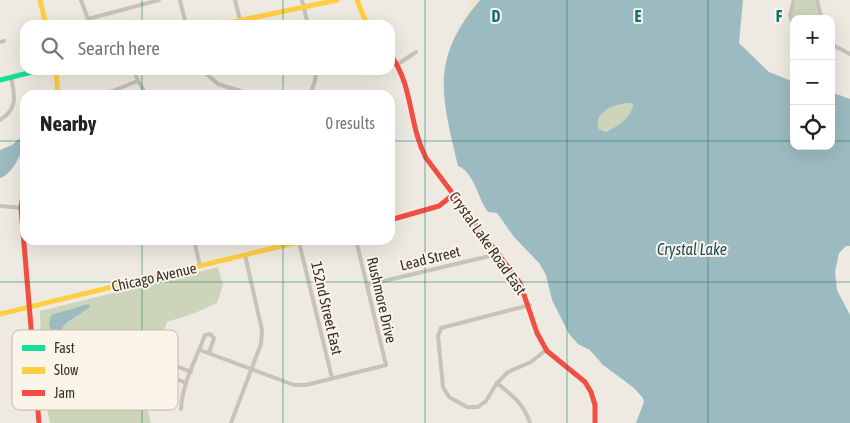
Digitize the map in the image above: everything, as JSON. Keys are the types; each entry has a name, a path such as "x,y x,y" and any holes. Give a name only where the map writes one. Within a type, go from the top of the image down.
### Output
{"street":[{"path":"40,0 45,20"},
{"path":"81,0 88,20 159,0"},
{"path":"180,0 185,20"},
{"path":"235,0 240,20 337,0"},
{"path":"302,0 307,20"},
{"path":"357,0 365,20"},
{"path":"790,15 794,0"},
{"path":"817,0 820,15"},
{"path":"835,46 850,54"},
{"path":"398,64 416,52"},
{"name":"Crystal Lake Road East","path":"395,60 410,91 415,129 423,152 434,171 454,194 520,284 530,305 539,338 546,350 584,379 592,392 595,423"},
{"path":"0,80 20,75"},
{"path":"56,75 58,90"},
{"path":"136,75 144,90"},
{"path":"208,75 218,84 237,90"},
{"path":"312,90 316,75"},
{"path":"0,120 14,106 15,98 11,77"},
{"path":"116,90 138,82"},
{"path":"395,219 432,209 454,194"},
{"path":"0,206 20,208"},
{"path":"25,245 30,330"},
{"path":"195,245 200,266"},
{"name":"Chicago Avenue","path":"0,314 287,245"},
{"name":"152nd Street East","path":"300,245 332,378"},
{"name":"Rushmore Drive","path":"332,378 386,366 357,245"},
{"name":"Lead Street","path":"367,285 498,254"},
{"path":"230,423 260,344 262,330 245,255"},
{"path":"530,305 445,326 438,331 443,387 449,397 467,407 478,407 486,401 497,383 508,372 531,362 546,350"},
{"path":"181,409 186,383 205,335 212,334 214,341 209,353"},
{"path":"200,350 294,385 332,378"},
{"path":"178,367 191,372"},
{"path":"178,379 186,383"},
{"path":"497,383 517,399 526,411 530,423"},
{"path":"37,410 40,423"}],"green space":[{"path":"797,0 815,0 817,15 792,15 791,12"},
{"path":"633,103 628,117 620,124 606,132 599,129 599,116 608,108"},
{"path":"218,267 223,285 217,303 195,313 167,322 164,330 41,330 40,311"},
{"path":"47,410 148,410 151,423 50,423"}],"sand":[{"path":"473,0 480,0 464,22 462,19"}],"water":[{"name":"Crystal Lake","path":"480,0 743,0 739,43 769,72 790,80 790,150 835,150 835,93 850,99 850,246 846,246 839,253 835,272 837,290 850,315 850,423 636,423 644,402 643,398 634,388 603,365 590,350 578,344 569,334 552,300 546,275 539,263 514,237 497,213 488,212 472,180 458,166 444,99 446,61 453,42 464,22","holes":["633,103 628,117 606,132 599,129 599,117 608,109 621,104"]},
{"path":"20,138 20,153 14,166 5,176 0,178 0,150 12,145"},
{"path":"88,304 90,306 66,323 61,330 51,330 49,325 51,315"}],"traffic: fast":[{"path":"0,80 20,75"}],"traffic: slow":[{"path":"40,0 45,20"},
{"path":"243,20 337,0"},
{"path":"357,0 365,20"},
{"path":"56,75 58,90"},
{"path":"0,314 286,245"}],"traffic: jam":[{"path":"395,62 403,79 416,132 426,158 520,283 537,333 547,351 585,382 591,392 595,405 595,423"},
{"path":"395,219 439,206 454,194"},
{"path":"24,245 31,330"},
{"path":"38,410 39,423"}]}
